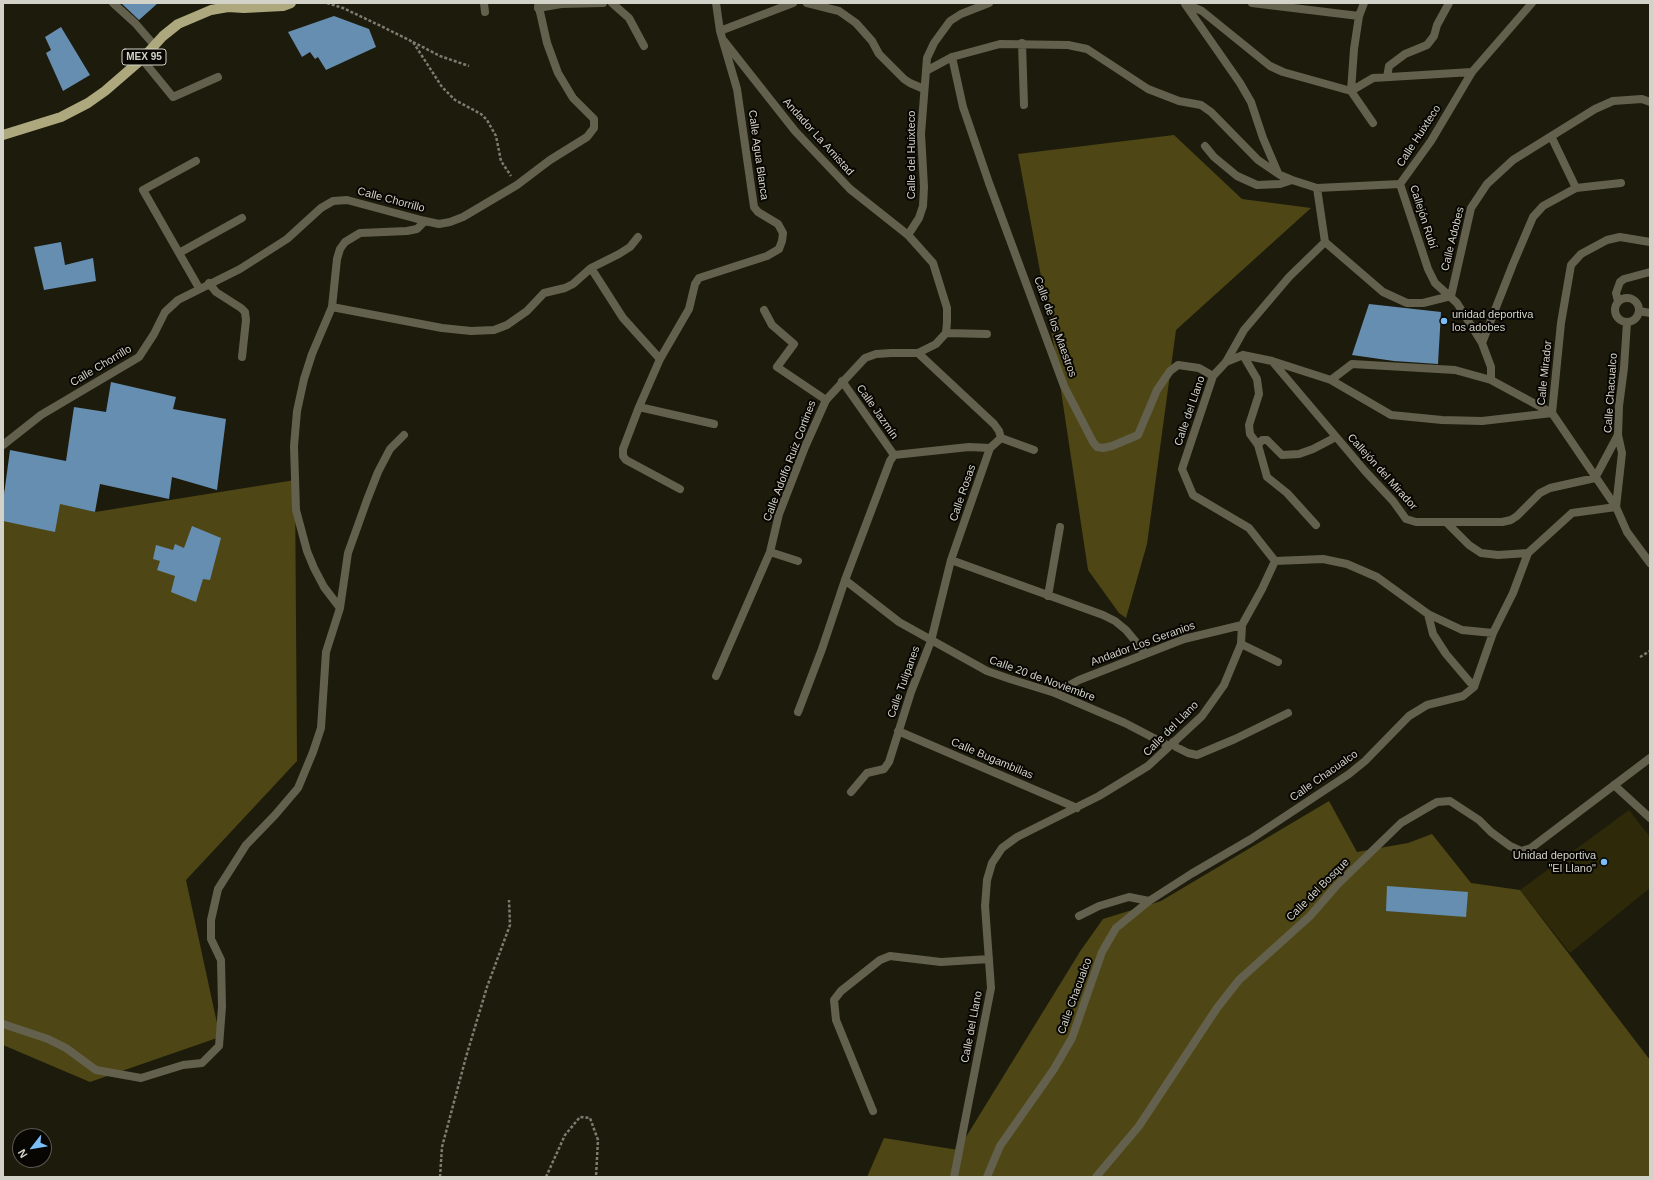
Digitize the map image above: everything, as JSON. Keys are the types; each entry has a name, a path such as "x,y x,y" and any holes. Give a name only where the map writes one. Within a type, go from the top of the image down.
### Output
{"main road":[{"name":"MEX 95","path":"3,135 73,112 105,92 142,59 163,36 178,24 211,10 228,7 285,4"}],"street":[{"path":"113,3 135,23 155,46"},
{"path":"538,6 603,3"},
{"path":"612,3 629,18 644,46"},
{"name":"Calle Agua Blanca","path":"680,489 626,460 623,456 623,449 627,442 639,407 660,359 689,309 695,284 698,278 767,256 779,249 783,233 778,224 758,212 754,207 737,90 720,31 716,3"},
{"path":"720,31 793,3"},
{"path":"807,3 838,11 861,28 872,41 879,54 904,79 924,89"},
{"name":"Calle del Huixteco","path":"908,235 919,218 923,206 924,187 921,134 927,58 934,43 950,21 961,14 989,3"},
{"path":"1187,3 1202,11 1270,66 1283,72 1351,91 1373,78 1472,72"},
{"path":"1187,3 1240,83 1250,102 1269,153 1280,175"},
{"path":"1252,3 1359,16"},
{"path":"1364,3 1359,16 1354,49 1351,91 1373,123"},
{"path":"1387,77 1389,66 1405,54 1427,45 1434,36 1437,25 1449,3"},
{"name":"Calle Huixteco","path":"1280,175 1318,188 1400,184 1405,180 1431,141 1472,72 1532,3"},
{"name":"Calle Chorrillo","path":"3,445 41,415 139,357 154,334 165,312 178,300 240,269 287,239 321,208 333,201 347,200 425,222 438,224 450,222 463,217 588,137 594,128 594,119 573,98 558,73 547,43 538,6"},
{"name":"Andador La Amistad","path":"724,41 800,136 850,189 908,235 933,262 947,308 946,333"},
{"path":"926,71 952,57 1000,44 1022,43 1068,45 1087,49 1148,89 1179,101 1201,105 1211,112 1250,154 1280,175"},
{"path":"1022,43 1024,105"},
{"name":"Calle de los Maestros","path":"952,57 963,108 1064,386 1097,447 1103,448 1112,446 1138,435 1157,390 1170,371 1178,365 1199,368 1214,376"},
{"path":"142,59 173,97 218,77"},
{"name":"Calle Adobes","path":"1451,296 1471,208 1487,184 1513,160 1595,109 1613,101 1642,99 1650,102"},
{"path":"1551,136 1576,188"},
{"path":"1205,146 1214,157 1237,176 1257,185 1280,184 1292,180"},
{"path":"196,161 143,190 200,288"},
{"path":"1482,343 1533,217 1543,206 1576,188 1621,183"},
{"name":"Callejón Rubí","path":"1400,184 1434,283 1451,296"},
{"path":"1318,188 1325,242 1383,292 1407,303 1423,303 1451,296 1458,303 1482,343 1491,366 1491,380"},
{"path":"179,253 242,218"},
{"path":"340,608 324,587 314,568 307,550 296,510 294,473 297,411 304,379 312,354 332,307 337,258 340,249 345,242 360,234 408,231 417,229 425,222"},
{"path":"332,307 442,328 471,331 494,330 507,325 527,311 544,293 569,286 591,268 630,247 638,237"},
{"name":"Calle Mirador","path":"1331,380 1391,415 1442,420 1482,421 1552,413 1561,323 1571,265 1581,254 1607,240 1620,237 1650,242"},
{"name":"Calle del Llano","path":"954,1177 991,988 985,906 986,880 992,863 1002,848 1017,837 1077,808 1142,770 1202,716 1224,686 1240,644 1242,625 1262,589 1275,561 1249,528 1193,494 1182,469 1214,376 1226,362 1244,330 1289,277 1325,242"},
{"path":"591,268 623,318 660,359"},
{"path":"1618,301 1616,293 1620,282 1624,279 1650,272"},
{"path":"209,284 216,292 245,312 246,320 242,357"},
{"path":"1622,298 1632,299 1636,302 1639,311 1634,319 1627,322 1622,321 1616,315 1615,305 1622,298"},
{"path":"764,310 772,325 794,344 777,367 826,400"},
{"path":"1639,311 1650,313"},
{"name":"Calle Chacualco","path":"1616,507 1622,453 1618,435 1619,406 1624,368 1627,322"},
{"path":"987,334 946,333 936,344 918,353 994,424 999,431 1001,438 1034,450"},
{"name":"Calle Adolfo Ruiz Cortines","path":"716,676 770,552 779,514 805,446 826,400 842,381 865,358 876,354 892,352 918,353"},
{"path":"1226,362 1243,355 1272,361 1331,380 1352,364 1454,370 1491,380 1552,413 1616,507 1627,532 1650,563"},
{"path":"1243,355 1257,379 1259,394 1249,425 1250,434 1260,443 1267,477 1287,493 1316,525"},
{"name":"Callejón del Mirador","path":"1272,361 1365,471 1393,500 1406,518 1416,522 1502,522 1517,516 1540,493 1550,488 1595,478"},
{"name":"Calle Jazmín","path":"842,381 894,455"},
{"path":"639,407 714,424"},
{"path":"3,1024 48,1039 66,1048 96,1070 141,1078 183,1065 202,1063 220,1046 222,1007 221,960 211,939 211,920 218,889 246,844 275,815 298,788 313,752 321,728 326,652 340,608 348,553 378,472 390,449 404,435"},
{"path":"1595,478 1618,435"},
{"path":"1260,443 1267,440 1282,455 1299,454 1313,449 1336,437"},
{"name":"Calle Rosas","path":"930,641 951,560 990,448 1001,438"},
{"path":"798,712 822,649 845,580 890,461 894,455 969,447 990,448"},
{"path":"1474,687 1493,633 1513,593 1528,553 1572,513 1616,507"},
{"path":"1447,523 1469,545 1482,553 1498,555 1528,553"},
{"path":"1048,596 1060,527"},
{"path":"770,552 798,561"},
{"path":"1275,561 1323,559 1347,564 1377,577 1428,614 1462,630 1493,633"},
{"path":"951,560 1103,615 1115,621 1126,630 1146,654"},
{"name":"Calle 20 de Noviembre","path":"845,580 899,622 930,641 987,671 1055,693 1125,723 1188,753 1197,755 1236,739 1288,713"},
{"path":"1428,614 1433,634 1474,687"},
{"name":"Andador Los Geranios","path":"1055,693 1079,680 1184,639 1242,625"},
{"name":"Calle Tulipanes","path":"851,792 867,773 884,769 889,762 898,731 930,641"},
{"path":"1240,644 1278,662"},
{"name":"Calle Chacualco","path":"987,1177 1000,1146 1054,1069 1072,1038 1102,952 1116,928 1149,901 1251,839 1349,774 1409,716 1427,705 1463,696 1474,687"},
{"name":"Calle Bugambilias","path":"898,731 1077,808"},
{"name":"Calle del Bosque","path":"1096,1177 1139,1126 1217,1008 1239,980 1310,916 1337,885 1401,823 1437,802 1450,801 1479,820 1491,832 1510,846 1521,851 1531,848 1650,758"},
{"path":"1614,785 1650,818"},
{"path":"1079,916 1099,906 1129,897 1149,901"},
{"path":"873,1111 836,1020 834,1000 841,991 874,965 890,956 941,962 989,958"}],"path":[{"path":"327,3 377,24 440,56 469,66"},
{"path":"413,42 442,87 455,100 481,114 487,120 496,136 501,161 516,184"},
{"path":"1640,657 1650,651"},
{"path":"440,1177 442,1147 466,1057 487,987 510,925 510,900"},
{"path":"546,1177 565,1135 580,1117 590,1118 598,1140 596,1177"}],"shaded area":[{"path":"1174,135 1242,199 1311,208 1176,330 1147,544 1126,618 1119,613 1088,570 1055,351 1018,154"},
{"path":"295,480 297,761 186,880 220,1037 90,1082 3,1045 3,490 95,512"},
{"path":"1329,801 1357,852 1408,843 1432,834 1471,883 1520,890 1650,1060 1650,1177 867,1177 884,1138 958,1150 1081,950 1103,919 1161,901"},
{"name":"Unidad deportiva \"El Llano\"","path":"1629,810 1650,837 1650,888 1570,953 1520,890"}],"building":[{"path":"121,3 158,3 139,20"},
{"path":"334,16 369,29 376,47 326,70 318,57 315,59 310,52 302,57 288,32"},
{"path":"61,27 90,75 63,91 46,53 51,50 45,37"},
{"path":"61,242 65,265 93,258 96,281 44,290 34,247"},
{"path":"1369,304 1441,312 1438,364 1394,361 1352,355"},
{"path":"111,382 176,397 173,409 226,419 217,490 172,477 169,499 100,484 95,512 60,504 55,532 3,521 3,502 10,450 66,461 74,407 106,412"},
{"path":"192,526 221,538 210,580 203,579 196,602 171,592 175,576 157,570 160,561 153,559 156,545 173,550 175,544 184,548"},
{"path":"1387,886 1468,892 1466,917 1386,911"}],"place":[{"name":"unidad deportiva los adobes","path":"1444,321"},
{"name":"Unidad deportiva \"El Llano\"","path":"1604,862"}]}
